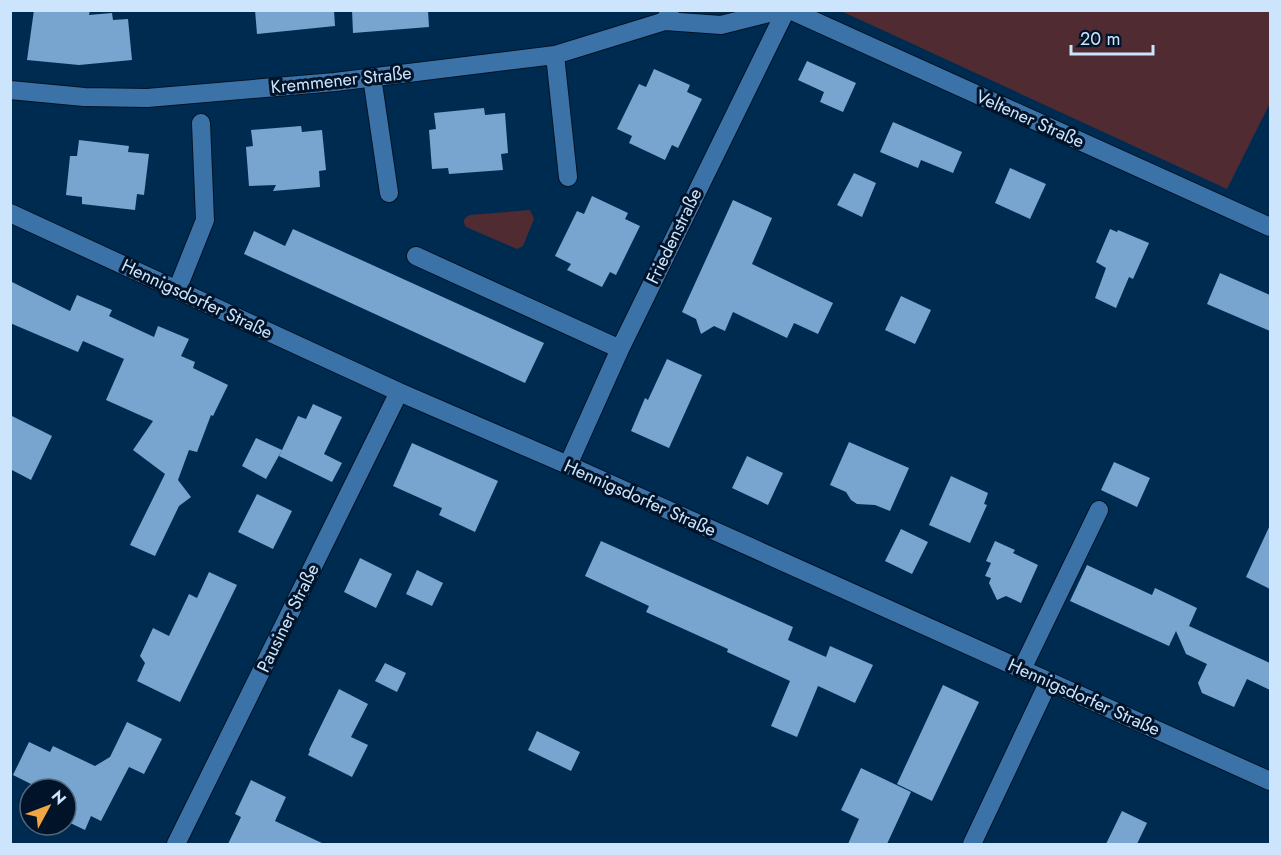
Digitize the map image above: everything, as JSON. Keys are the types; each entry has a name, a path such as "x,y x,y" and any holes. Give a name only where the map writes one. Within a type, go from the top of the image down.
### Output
{"street":[{"name":"Kremmener Straße","path":"10,90 84,97 147,98 372,77 555,55 668,16 721,25 781,10"},
{"name":"Veltener Straße","path":"788,10 1270,227"},
{"name":"Friedenstraße","path":"568,465 620,349 702,178 788,10"},
{"path":"555,55 568,177"},
{"path":"372,77 389,193"},
{"path":"177,290 205,220 201,123"},
{"name":"Hennigsdorfer Straße","path":"10,213 399,392 568,465 1270,781"},
{"path":"416,255 620,349"},
{"name":"Pausiner Straße","path":"176,844 399,392"},
{"path":"1022,669 1099,510"},
{"path":"972,844 1049,681"}],"shaded area":[{"path":"841,11 1270,11 1270,103 1227,189"},
{"path":"530,210 534,219 523,246 517,249 466,227 464,223 465,218 470,215"}],"building":[{"path":"34,10 90,10 89,15 112,13 113,20 128,19 132,60 79,65 27,60"},
{"path":"255,10 334,10 335,26 257,34"},
{"path":"352,10 428,10 429,27 353,33"},
{"path":"807,61 856,83 843,112 820,102 824,92 798,80"},
{"path":"654,69 690,85 687,92 702,99 678,148 672,145 665,160 629,143 632,136 617,129 639,84 646,87"},
{"path":"484,108 485,115 505,113 508,153 501,154 503,170 449,174 448,168 432,169 429,130 436,129 434,113"},
{"path":"893,122 962,152 953,173 921,160 918,168 880,152"},
{"path":"301,126 302,132 322,130 326,170 319,171 320,187 273,191 276,185 249,186 246,147 253,146 251,130"},
{"path":"79,140 129,146 128,152 149,154 144,195 137,194 135,210 82,204 82,197 66,195 70,156 77,156"},
{"path":"1010,168 1046,184 1030,219 995,203"},
{"path":"854,173 876,183 862,217 837,205"},
{"path":"592,196 628,213 625,219 640,226 616,275 610,272 602,287 567,270 571,264 555,256 577,211 584,214"},
{"path":"733,200 772,218 752,264 833,303 818,334 794,323 787,338 733,312 725,331 714,326 701,334 696,319 682,312"},
{"path":"293,229 544,343 525,383 244,254 254,231 285,246"},
{"path":"1110,229 1149,243 1133,279 1129,277 1116,308 1095,298 1106,268 1096,262"},
{"path":"1220,273 1270,295 1270,331 1207,304"},
{"path":"10,281 70,311 77,295 112,310 109,316 154,337 158,326 189,339 181,356 195,362 193,368 228,385 213,416 211,415 197,452 189,450 178,480 191,497 179,506 155,556 130,545 165,474 133,450 153,421 106,400 124,359 83,341 78,352 10,323"},
{"path":"901,296 931,310 915,344 885,330"},
{"path":"667,359 702,375 669,448 631,431 645,398 648,400"},
{"path":"313,404 342,417 324,454 342,463 332,482 279,456 298,416 306,419"},
{"path":"10,415 52,436 31,480 10,469"},
{"path":"256,438 282,450 266,479 242,466"},
{"path":"849,442 909,468 890,511 875,505 857,504 846,492 830,485"},
{"path":"412,443 498,481 475,532 439,515 442,508 393,486"},
{"path":"747,456 783,473 768,505 732,488"},
{"path":"1114,462 1150,478 1137,507 1101,490"},
{"path":"951,476 988,493 984,504 987,505 970,543 929,525"},
{"path":"257,494 292,511 273,549 238,532"},
{"path":"1270,525 1270,589 1246,577"},
{"path":"901,529 928,542 912,574 885,561"},
{"path":"601,541 793,627 788,640 826,657 830,646 873,665 855,703 818,686 797,737 771,726 790,681 727,652 728,649 646,612 649,606 585,576"},
{"path":"995,541 1015,550 1013,553 1038,565 1021,603 1006,596 997,600 989,583 991,578 985,576 991,563 986,561"},
{"path":"360,558 392,574 376,608 344,592"},
{"path":"1087,565 1152,595 1155,588 1197,608 1189,626 1270,663 1270,690 1247,679 1234,707 1202,693 1198,683 1207,664 1186,654 1176,631 1169,646 1070,601"},
{"path":"417,570 443,583 432,606 406,594"},
{"path":"209,572 237,585 180,702 137,681 145,663 140,656 153,628 169,636 189,594 197,598"},
{"path":"385,663 406,673 397,692 375,681"},
{"path":"943,685 979,702 932,801 897,784"},
{"path":"339,689 368,704 351,737 368,745 352,777 308,755"},
{"path":"127,722 162,739 144,774 129,767 101,821 91,816 85,830 78,827 78,777 18,778 13,775 29,742 50,752 53,746 95,766 110,757"},
{"path":"537,731 580,752 571,771 528,750"},
{"path":"861,768 911,792 887,844 848,844 859,819 841,810"},
{"path":"251,780 286,797 275,821 324,844 228,844 241,817 235,814"},
{"path":"1122,811 1147,823 1137,844 1106,844"}]}
